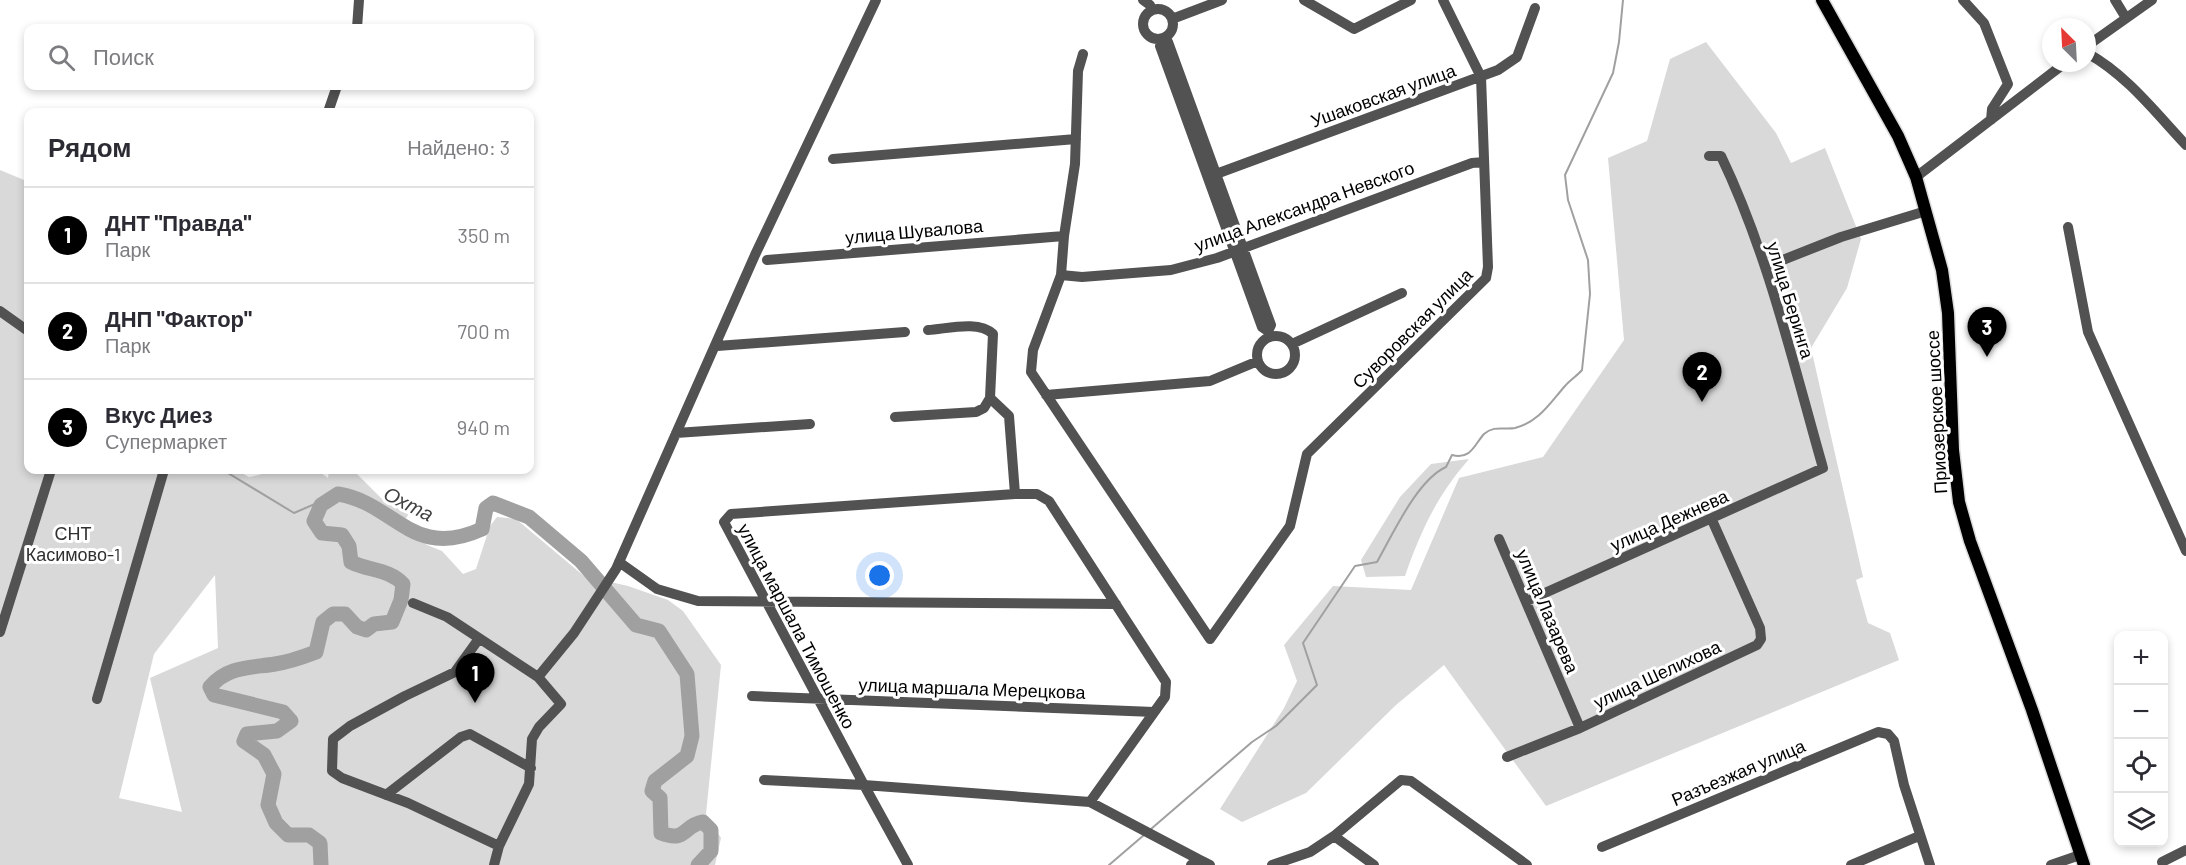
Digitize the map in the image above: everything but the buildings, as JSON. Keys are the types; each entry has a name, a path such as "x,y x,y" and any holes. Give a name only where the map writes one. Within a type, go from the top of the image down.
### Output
{"main road":[{"name":"Приозерское шоссе","path":"1822,0 1898,136 1916,177 1942,270 1948,313 1953,450 1959,502 1970,542 2032,710 2082,860"}],"street":[{"path":"357,24 359,0"},
{"path":"538,677 587,613 617,566 717,346 773,215 876,0"},
{"path":"1172,19 1221,0"},
{"path":"1304,0 1354,29 1411,0"},
{"name":"Суворовская улица","path":"1046,395 1210,639 1290,526 1307,454 1486,278 1488,267 1481,77 1443,0"},
{"path":"1963,0 1984,23 2008,84 1992,109 1991,120"},
{"path":"2115,0 2126,18"},
{"path":"2096,40 2152,0"},
{"path":"1164,40 1150,38 1142,27 1149,4 1164,10 1172,19 1172,31 1160,46 1271,325 1269,334 1259,346 1258,361 1263,370 1273,374 1283,373 1295,360 1292,344 1286,338 1269,334"},
{"name":"Ушаковская улица","path":"1212,175 1481,77 1517,57 1535,8"},
{"path":"1083,54 1078,71 1075,164 1064,236 1061,275 1033,350 1031,372 1046,395 1210,381 1258,361"},
{"path":"2096,58 2106,63 2132,87 2186,145"},
{"path":"1916,177 2053,72"},
{"path":"329,108 336,90"},
{"path":"833,159 1076,140"},
{"name":"улица Беринга","path":"1709,156 1721,156 1741,197 1765,267 1823,468"},
{"name":"улица Александра Невского","path":"1061,275 1082,277 1171,270 1217,258 1472,163 1484,162"},
{"path":"1765,267 1841,237 1926,211"},
{"path":"2068,226 2088,332 2186,551"},
{"name":"улица Шувалова","path":"767,260 1064,236"},
{"path":"1292,344 1402,292"},
{"path":"0,311 24,328"},
{"path":"928,330 978,327 987,329 993,334 990,398 984,408 976,412"},
{"path":"717,346 905,332"},
{"path":"990,398 993,404 1009,417 1015,494"},
{"path":"895,417 1003,410"},
{"path":"676,434 810,424"},
{"name":"улица Дежнева","path":"1527,602 1823,468"},
{"path":"0,632 50,474"},
{"path":"97,699 163,474"},
{"name":"улица маршала Тимошенко","path":"908,865 726,529 724,522 731,514 1015,494 1037,494 1049,501 1166,682 1165,697 1090,802"},
{"name":"улица Шелихова","path":"1507,758 1580,728 1756,645 1761,639 1760,628 1712,520"},
{"name":"улица Лазарева","path":"1499,540 1580,728"},
{"path":"617,566 657,589 698,601 1116,604"},
{"path":"413,603 447,617 478,640 538,677 561,704 532,739 529,784 499,846 494,865"},
{"path":"478,640 455,672 350,726 333,739 332,771 342,778 386,795 499,846"},
{"name":"улица маршала Мерецкова","path":"752,696 1154,712"},
{"name":"Разъезжая улица","path":"1602,847 1878,732 1888,734 1893,741 1919,836"},
{"path":"386,795 461,737 470,734 531,768"},
{"path":"764,780 864,784 1090,802 1147,832 1194,862 1210,865"},
{"path":"1272,865 1310,852 1334,836 1401,780 1411,782 1527,865"},
{"path":"1334,836 1374,865"},
{"path":"1851,865 1919,836 1930,865"},
{"path":"2162,862 2186,850"},
{"path":"2051,865 2082,860"}],"green space":[{"path":"1706,42 1776,133 1791,163 1825,148 1861,239 1847,288 1811,348 1863,577 1856,580 1868,623 1890,633 1899,660 1546,806 1444,665 1396,705 1306,793 1242,822 1220,809 1284,708 1297,681 1284,645 1333,586 1411,590 1459,478 1543,457 1624,340 1608,158 1647,141 1670,59"},
{"name":"СНТ Касимово-1","path":"0,170 24,180 24,474 243,474 249,477 262,474 322,474 328,478 328,474 357,474 383,500 409,514 401,525 427,545 442,551 463,574 476,569 490,526 497,517 516,519 584,576 628,586 668,600 683,611 721,665 706,814 721,838 715,865 0,865","holes":["215,575 218,648 150,678 182,812 119,798 154,654"]},
{"path":"1469,459 1448,486 1431,514 1405,576 1366,577 1361,560 1400,497 1431,464"}],"waterway":[{"path":"1151,829 1252,742 1276,726 1317,685 1303,643 1355,566 1377,562 1407,509 1425,483 1446,467 1452,455 1468,453 1488,431 1515,428 1537,417 1582,370 1590,294 1588,260 1568,200 1565,175 1613,73 1623,0"},
{"path":"230,474 294,513 338,494"},
{"name":"Охта","path":"321,865 320,843 309,835 288,835 276,823 268,805 274,774 264,755 244,741 247,734 277,731 291,721 283,712 214,695 210,687 224,675 232,672 248,667 285,662 316,652 323,622 333,614 345,614 357,627 366,630 374,624 392,622 401,600 403,584 385,573 351,562 349,546 342,535 322,533 314,521 321,505 338,494 358,499 405,527 438,538 458,537 482,529 486,508 493,503 529,517 581,561 636,625 659,631 687,674 692,736 687,756 655,781 652,791 660,798 661,833 669,836 680,835 692,826 703,822 711,830 711,851 698,865"},
{"path":"1109,865 1144,835"}],"place":[{"name":"Вкус Диез","path":"1987,357"},
{"name":"ДНП \"Фактор\"","path":"1702,402"},
{"name":"ДНТ \"Правда\"","path":"475,703"}]}
